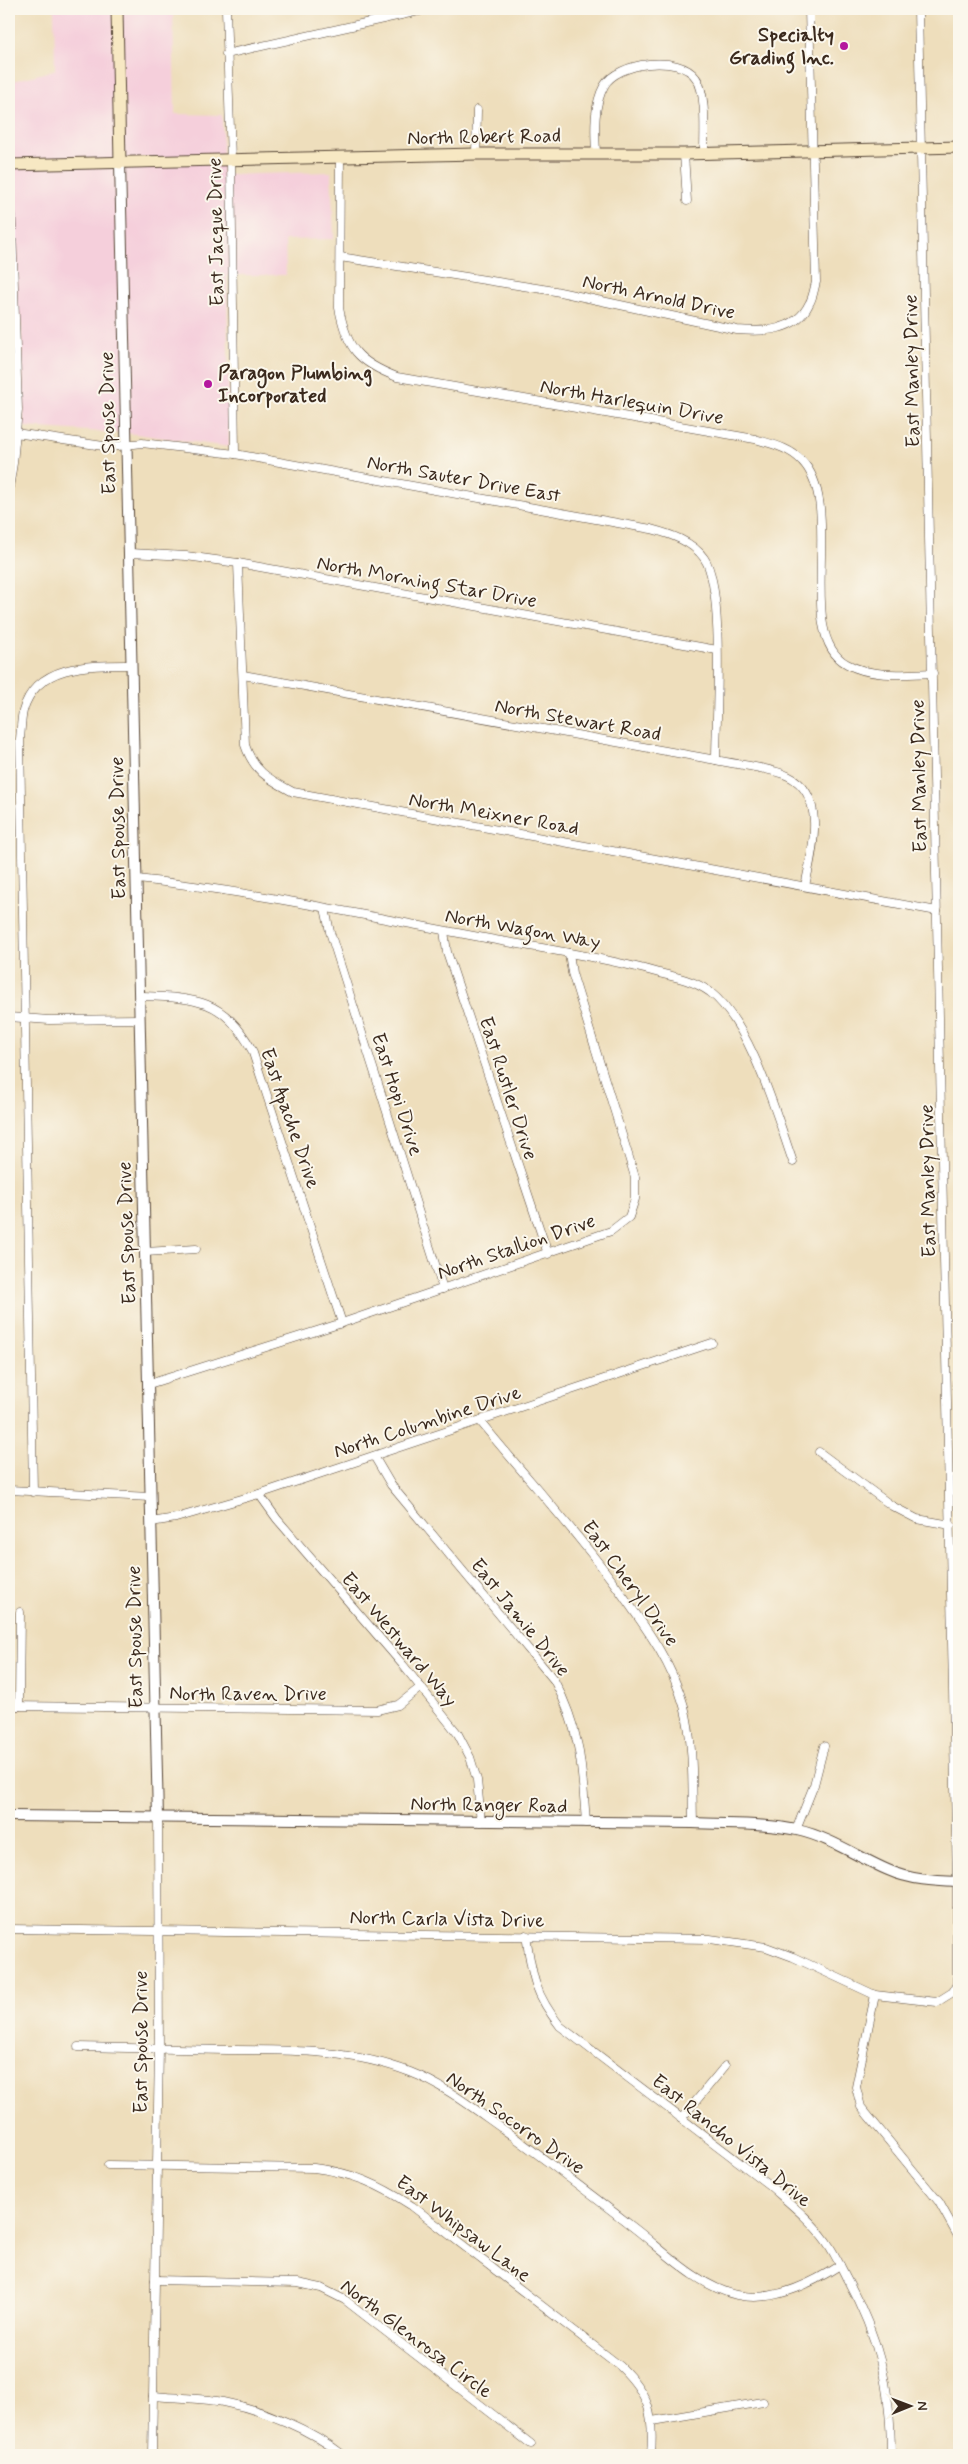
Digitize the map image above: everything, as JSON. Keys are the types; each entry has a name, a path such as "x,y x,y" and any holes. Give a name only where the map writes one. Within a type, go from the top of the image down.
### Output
{"main road":[{"name":"East Spouse Drive","path":"117,9 120,163"},
{"name":"North Robert Road","path":"10,165 476,154 684,154 959,147"}],"street":[{"name":"East Jacque Drive","path":"226,9 235,454"},
{"path":"226,54 428,9"},
{"name":"North Arnold Drive","path":"340,258 555,291 737,330 762,332 780,328 798,319 809,305 816,282 809,9"},
{"name":"East Manley Drive","path":"874,1996 937,2002 953,1992 957,1983 958,1882 951,1525 918,9"},
{"path":"596,154 597,106 604,85 622,70 665,64 684,67 697,78 702,99 704,153"},
{"path":"476,154 477,110"},
{"path":"684,154 687,201"},
{"name":"North Harlequin Drive","path":"340,157 339,308 344,332 355,352 375,368 397,377 754,439 785,448 802,461 816,484 820,508 822,620 831,647 846,664 871,672 933,673"},
{"name":"East Spouse Drive","path":"120,163 158,1819 158,2164 154,2280 152,2455"},
{"path":"9,488 18,371 12,327 10,165"},
{"name":"North Sauter Drive East","path":"13,432 110,447 142,443 235,454 632,525 673,535 689,545 704,558 712,578 716,601 716,760"},
{"name":"North Morning Star Drive","path":"130,553 186,556 238,563 717,650"},
{"name":"North Meixner Road","path":"238,563 245,744 250,760 263,774 293,792 937,911"},
{"path":"33,1492 23,1019 20,739 23,711 31,693 47,678 65,670 88,665 132,665"},
{"name":"North Stewart Road","path":"243,675 716,760 790,776 804,790 811,805 815,822 815,841 805,886"},
{"name":"North Wagon Way","path":"137,879 325,908 569,953 633,965 689,981 710,992 724,1006 749,1046 793,1162"},
{"name":"East Hopi Drive","path":"325,908 330,932 443,1289"},
{"name":"East Rustler Drive","path":"444,931 447,952 548,1254"},
{"name":"North Stallion Drive","path":"149,1384 342,1323 548,1254 611,1231 629,1218 635,1199 635,1177 572,973 569,953"},
{"name":"East Apache Drive","path":"140,996 170,997 205,1003 229,1017 241,1031 252,1050 342,1323"},
{"path":"9,1017 23,1019 140,1019"},
{"path":"145,1252 196,1249"},
{"name":"North Columbine Drive","path":"151,1522 176,1518 259,1494 712,1343"},
{"name":"East Cheryl Drive","path":"480,1421 590,1550 657,1643 674,1676 684,1707 690,1741 693,1823"},
{"path":"820,1452 892,1506 917,1519 951,1525"},
{"name":"East Jamie Drive","path":"374,1456 391,1485 554,1680 567,1704 579,1745 586,1823"},
{"path":"9,1490 150,1497"},
{"name":"East Westward Way","path":"259,1494 277,1519 458,1734 470,1757 477,1780 481,1822"},
{"path":"19,1706 20,1612"},
{"name":"North Raven Drive","path":"9,1706 154,1710 377,1710 398,1705 420,1687"},
{"path":"796,1830 814,1784 824,1746"},
{"name":"North Ranger Road","path":"9,1816 693,1823 796,1830 821,1838 909,1878 958,1882"},
{"name":"North Carla Vista Drive","path":"9,1929 710,1939 747,1943 793,1957 874,1996"},
{"name":"East Rancho Vista Drive","path":"526,1936 532,1978 547,2009 560,2026 769,2185 795,2208 826,2240 858,2299 878,2346 889,2410 891,2455"},
{"path":"874,1996 856,2087 861,2108 939,2202 959,2238"},
{"name":"North Socorro Drive","path":"78,2047 306,2050 363,2057 410,2072 460,2098 568,2176 680,2265 712,2285 738,2295 766,2295 792,2290 820,2278 840,2265"},
{"path":"681,2118 725,2066"},
{"name":"East Whipsaw Lane","path":"108,2165 158,2164 314,2168 342,2172 380,2186 412,2206 620,2366 635,2380 646,2400 652,2421 651,2455"},
{"name":"North Glenrosa Circle","path":"154,2280 298,2283 321,2288 344,2300 531,2444"},
{"path":"153,2396 222,2402 266,2414 330,2445 343,2455"},
{"path":"652,2421 763,2402"}],"shaded area":[{"path":"54,9 173,9 175,114 222,115 223,175 331,172 334,239 285,240 286,275 227,275 229,447 136,434 24,427 21,315 9,313 9,82 55,70"}],"place":[{"name":"Specialty Grading Inc.","path":"844,46"},
{"name":"Paragon Plumbing Incorporated","path":"208,384"}]}
